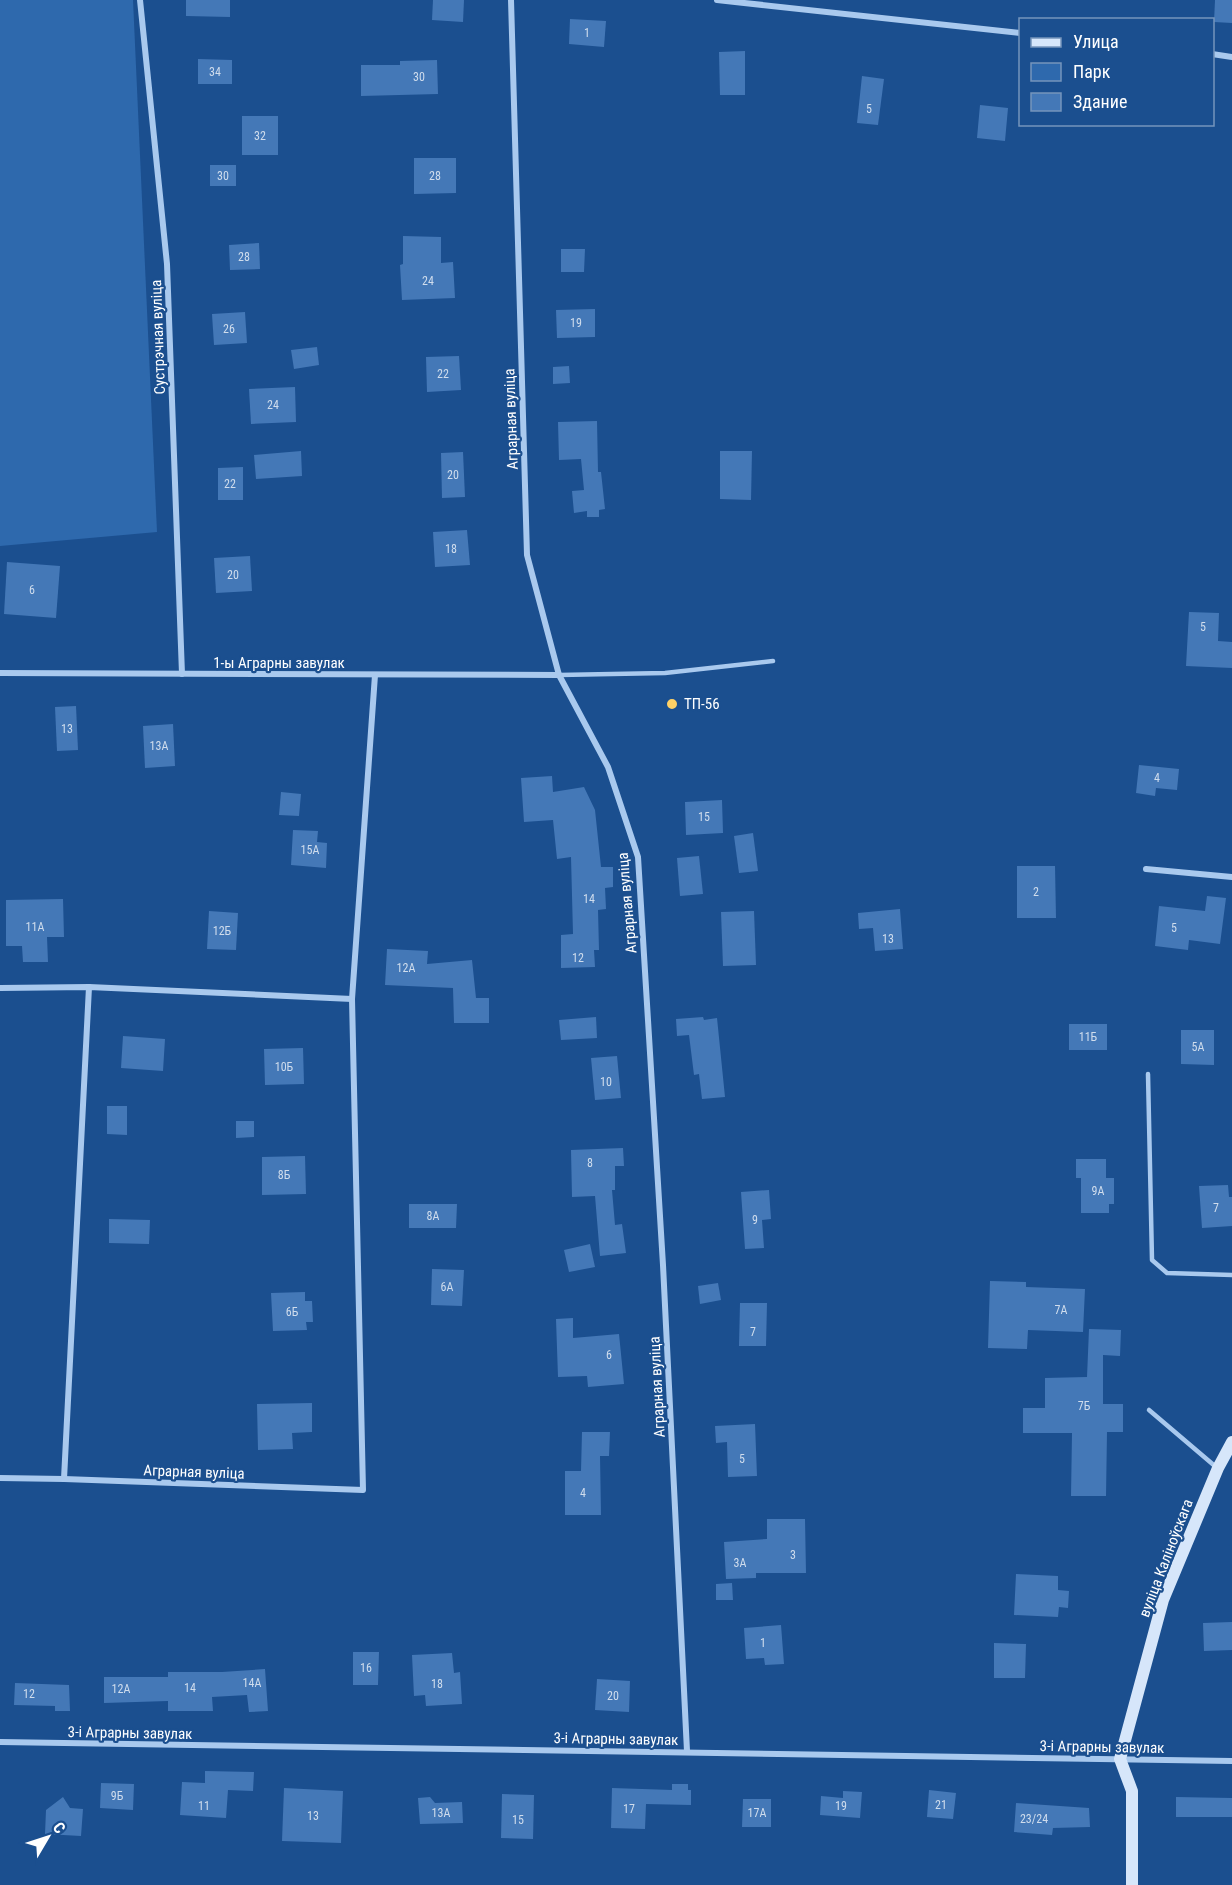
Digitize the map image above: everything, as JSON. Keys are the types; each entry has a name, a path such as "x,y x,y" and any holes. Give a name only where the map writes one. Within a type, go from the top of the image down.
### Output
{"main road":[{"name":"вуліца Каліноўскага","path":"1120,1759 1163,1600 1218,1468 1232,1442"},
{"path":"1120,1759 1132,1791 1132,1885"}],"street":[{"name":"Сустрэчная вуліца","path":"140,0 167,264 182,674"},
{"name":"Аграрная вуліца","path":"511,0 527,555 558,675 608,767 638,857 663,1265 687,1751"},
{"path":"717,0 1019,33"},
{"path":"1214,54 1232,57"},
{"name":"1-ы Аграрны завулак","path":"0,673 558,675"},
{"name":"Аграрная вуліца","path":"0,1478 363,1490 352,999 375,675"},
{"path":"1146,868 1232,877"},
{"path":"0,988 89,987 352,999"},
{"path":"64,1479 89,987"},
{"name":"3-і Аграрны завулак","path":"0,1742 1232,1761"}],"lane":[{"path":"558,675 665,673 773,661"},
{"path":"1148,1074 1152,1260 1167,1273 1232,1275"},
{"path":"1149,1410 1218,1468"}],"green space":[{"path":"0,0 133,0 157,532 0,546"}],"building":[{"path":"186,0 230,0 230,17 186,16"},
{"path":"433,0 464,0 463,22 432,20"},
{"path":"1215,0 1232,0 1232,23 1214,22"},
{"path":"570,19 606,21 604,47 569,44"},
{"path":"745,51 745,95 720,95 719,52"},
{"path":"198,59 232,60 232,84 198,84"},
{"path":"437,60 438,94 361,96 361,65 400,65 400,61"},
{"path":"862,76 884,79 878,125 857,123"},
{"path":"980,105 1008,108 1005,141 977,138"},
{"path":"242,116 278,116 278,155 242,155"},
{"path":"414,158 456,158 456,193 414,194"},
{"path":"210,165 236,165 236,186 210,186"},
{"path":"403,236 441,237 441,263 453,262 455,298 402,300 400,265 403,264"},
{"path":"259,243 260,269 230,270 229,245"},
{"path":"561,249 585,249 584,272 561,272"},
{"path":"595,309 595,337 557,338 556,310"},
{"path":"245,312 247,343 214,345 212,314"},
{"path":"317,347 319,365 294,369 291,350"},
{"path":"459,356 461,390 427,392 426,357"},
{"path":"569,366 570,383 553,384 553,367"},
{"path":"295,387 296,422 251,424 249,389"},
{"path":"597,421 598,472 601,472 605,509 599,510 599,517 587,517 587,511 574,513 572,491 584,490 581,459 559,460 558,422"},
{"path":"301,451 302,476 256,479 254,455"},
{"path":"720,451 752,451 751,500 720,499"},
{"path":"463,452 465,497 442,498 441,453"},
{"path":"243,467 243,500 218,500 218,468"},
{"path":"467,530 470,565 435,567 433,532"},
{"path":"250,556 252,591 216,593 214,558"},
{"path":"7,562 60,566 56,618 4,614"},
{"path":"1189,612 1219,613 1218,641 1232,642 1232,668 1186,666"},
{"path":"76,706 78,750 57,751 55,707"},
{"path":"173,724 175,766 145,768 143,726"},
{"path":"1139,765 1179,769 1177,790 1156,788 1155,796 1136,793"},
{"path":"552,776 553,792 584,787 595,810 601,867 613,867 613,887 605,888 606,909 598,910 599,950 594,950 595,967 561,968 561,935 573,934 571,857 557,859 553,820 524,822 521,778"},
{"path":"281,792 301,794 299,816 279,815"},
{"path":"722,800 723,833 686,835 685,802"},
{"path":"293,830 318,831 317,842 327,843 326,868 291,865"},
{"path":"753,833 758,871 739,873 734,836"},
{"path":"699,856 703,894 680,896 677,858"},
{"path":"1017,866 1055,866 1056,918 1017,918"},
{"path":"1207,896 1226,898 1220,944 1189,940 1188,950 1155,946 1159,906 1205,911"},
{"path":"63,899 64,937 47,937 48,962 23,962 22,946 6,946 6,900"},
{"path":"900,909 903,949 875,951 873,928 859,929 858,913"},
{"path":"209,911 238,913 236,950 207,949"},
{"path":"754,911 756,965 723,966 721,912"},
{"path":"387,949 428,951 427,964 472,960 476,998 489,998 489,1023 454,1023 453,988 385,985"},
{"path":"596,1017 597,1038 561,1040 559,1020"},
{"path":"703,1017 704,1020 717,1018 725,1097 702,1099 699,1074 694,1075 689,1035 677,1036 676,1019"},
{"path":"1069,1024 1107,1024 1107,1050 1069,1050"},
{"path":"1181,1030 1214,1030 1214,1065 1181,1064"},
{"path":"123,1036 165,1039 163,1071 121,1068"},
{"path":"303,1048 304,1084 265,1085 264,1049"},
{"path":"617,1056 621,1098 595,1100 591,1058"},
{"path":"107,1106 127,1106 127,1135 107,1134"},
{"path":"236,1121 254,1121 254,1137 236,1138"},
{"path":"623,1148 624,1166 615,1166 615,1190 612,1190 615,1225 622,1224 626,1253 600,1256 595,1196 572,1197 571,1150"},
{"path":"305,1156 306,1194 262,1195 262,1157"},
{"path":"1076,1159 1106,1159 1106,1178 1114,1178 1114,1204 1109,1204 1109,1213 1081,1213 1081,1178 1076,1178"},
{"path":"1228,1185 1229,1197 1232,1197 1232,1226 1202,1228 1199,1186"},
{"path":"769,1190 771,1219 762,1220 764,1248 745,1249 741,1192"},
{"path":"409,1204 457,1204 456,1228 409,1228"},
{"path":"109,1219 150,1220 149,1244 109,1243"},
{"path":"590,1244 595,1267 569,1272 564,1250"},
{"path":"432,1269 464,1270 462,1306 431,1305"},
{"path":"990,1281 1026,1282 1026,1287 1085,1289 1083,1332 1028,1330 1027,1349 988,1348"},
{"path":"718,1283 721,1300 700,1304 698,1286"},
{"path":"305,1292 305,1301 312,1301 313,1322 306,1322 307,1330 273,1331 271,1293"},
{"path":"740,1303 767,1303 766,1346 739,1346"},
{"path":"573,1318 573,1338 619,1334 624,1384 588,1387 587,1376 558,1377 556,1319"},
{"path":"1089,1329 1121,1330 1120,1356 1103,1355 1103,1404 1123,1404 1123,1432 1107,1432 1106,1496 1071,1496 1072,1433 1023,1433 1023,1408 1045,1408 1045,1378 1087,1377"},
{"path":"312,1403 312,1432 292,1433 293,1449 258,1450 257,1404"},
{"path":"755,1424 757,1476 728,1477 727,1442 716,1443 715,1426"},
{"path":"582,1432 610,1432 609,1456 600,1456 601,1515 565,1515 565,1471 581,1471"},
{"path":"767,1519 805,1519 806,1573 756,1573 756,1578 726,1579 724,1542 767,1539"},
{"path":"1016,1574 1058,1576 1058,1590 1069,1591 1068,1608 1059,1607 1058,1617 1014,1615"},
{"path":"732,1583 733,1600 716,1600 716,1584"},
{"path":"1232,1622 1232,1650 1204,1651 1203,1623"},
{"path":"781,1625 784,1664 765,1665 764,1658 746,1659 744,1628"},
{"path":"994,1643 1026,1644 1025,1678 994,1678"},
{"path":"353,1652 379,1652 378,1685 353,1685"},
{"path":"452,1653 454,1673 460,1672 462,1704 426,1706 425,1695 414,1696 412,1655"},
{"path":"265,1669 268,1711 249,1712 247,1695 212,1697 213,1711 168,1711 168,1701 104,1703 104,1677 168,1677 168,1672"},
{"path":"597,1679 630,1681 629,1712 595,1710"},
{"path":"15,1683 69,1685 70,1711 55,1711 55,1706 14,1705"},
{"path":"205,1771 254,1772 253,1791 228,1790 226,1818 180,1815 182,1782 205,1783"},
{"path":"101,1783 134,1784 133,1810 100,1808"},
{"path":"672,1784 688,1784 688,1790 691,1790 691,1805 646,1804 645,1829 611,1828 612,1788 672,1790"},
{"path":"284,1788 343,1791 341,1843 282,1841"},
{"path":"929,1790 956,1793 953,1819 927,1817"},
{"path":"843,1791 862,1792 860,1818 820,1815 821,1796 843,1798"},
{"path":"502,1794 534,1795 533,1839 501,1838"},
{"path":"63,1797 70,1808 83,1809 81,1836 45,1834 46,1810"},
{"path":"430,1797 435,1803 462,1802 463,1823 420,1824 418,1798"},
{"path":"1176,1797 1232,1798 1232,1817 1176,1817"},
{"path":"743,1799 771,1799 771,1827 742,1827"},
{"path":"1016,1803 1089,1808 1090,1827 1053,1828 1052,1835 1014,1832"}],"place":[{"name":"ТП-56","path":"672,704"}]}
